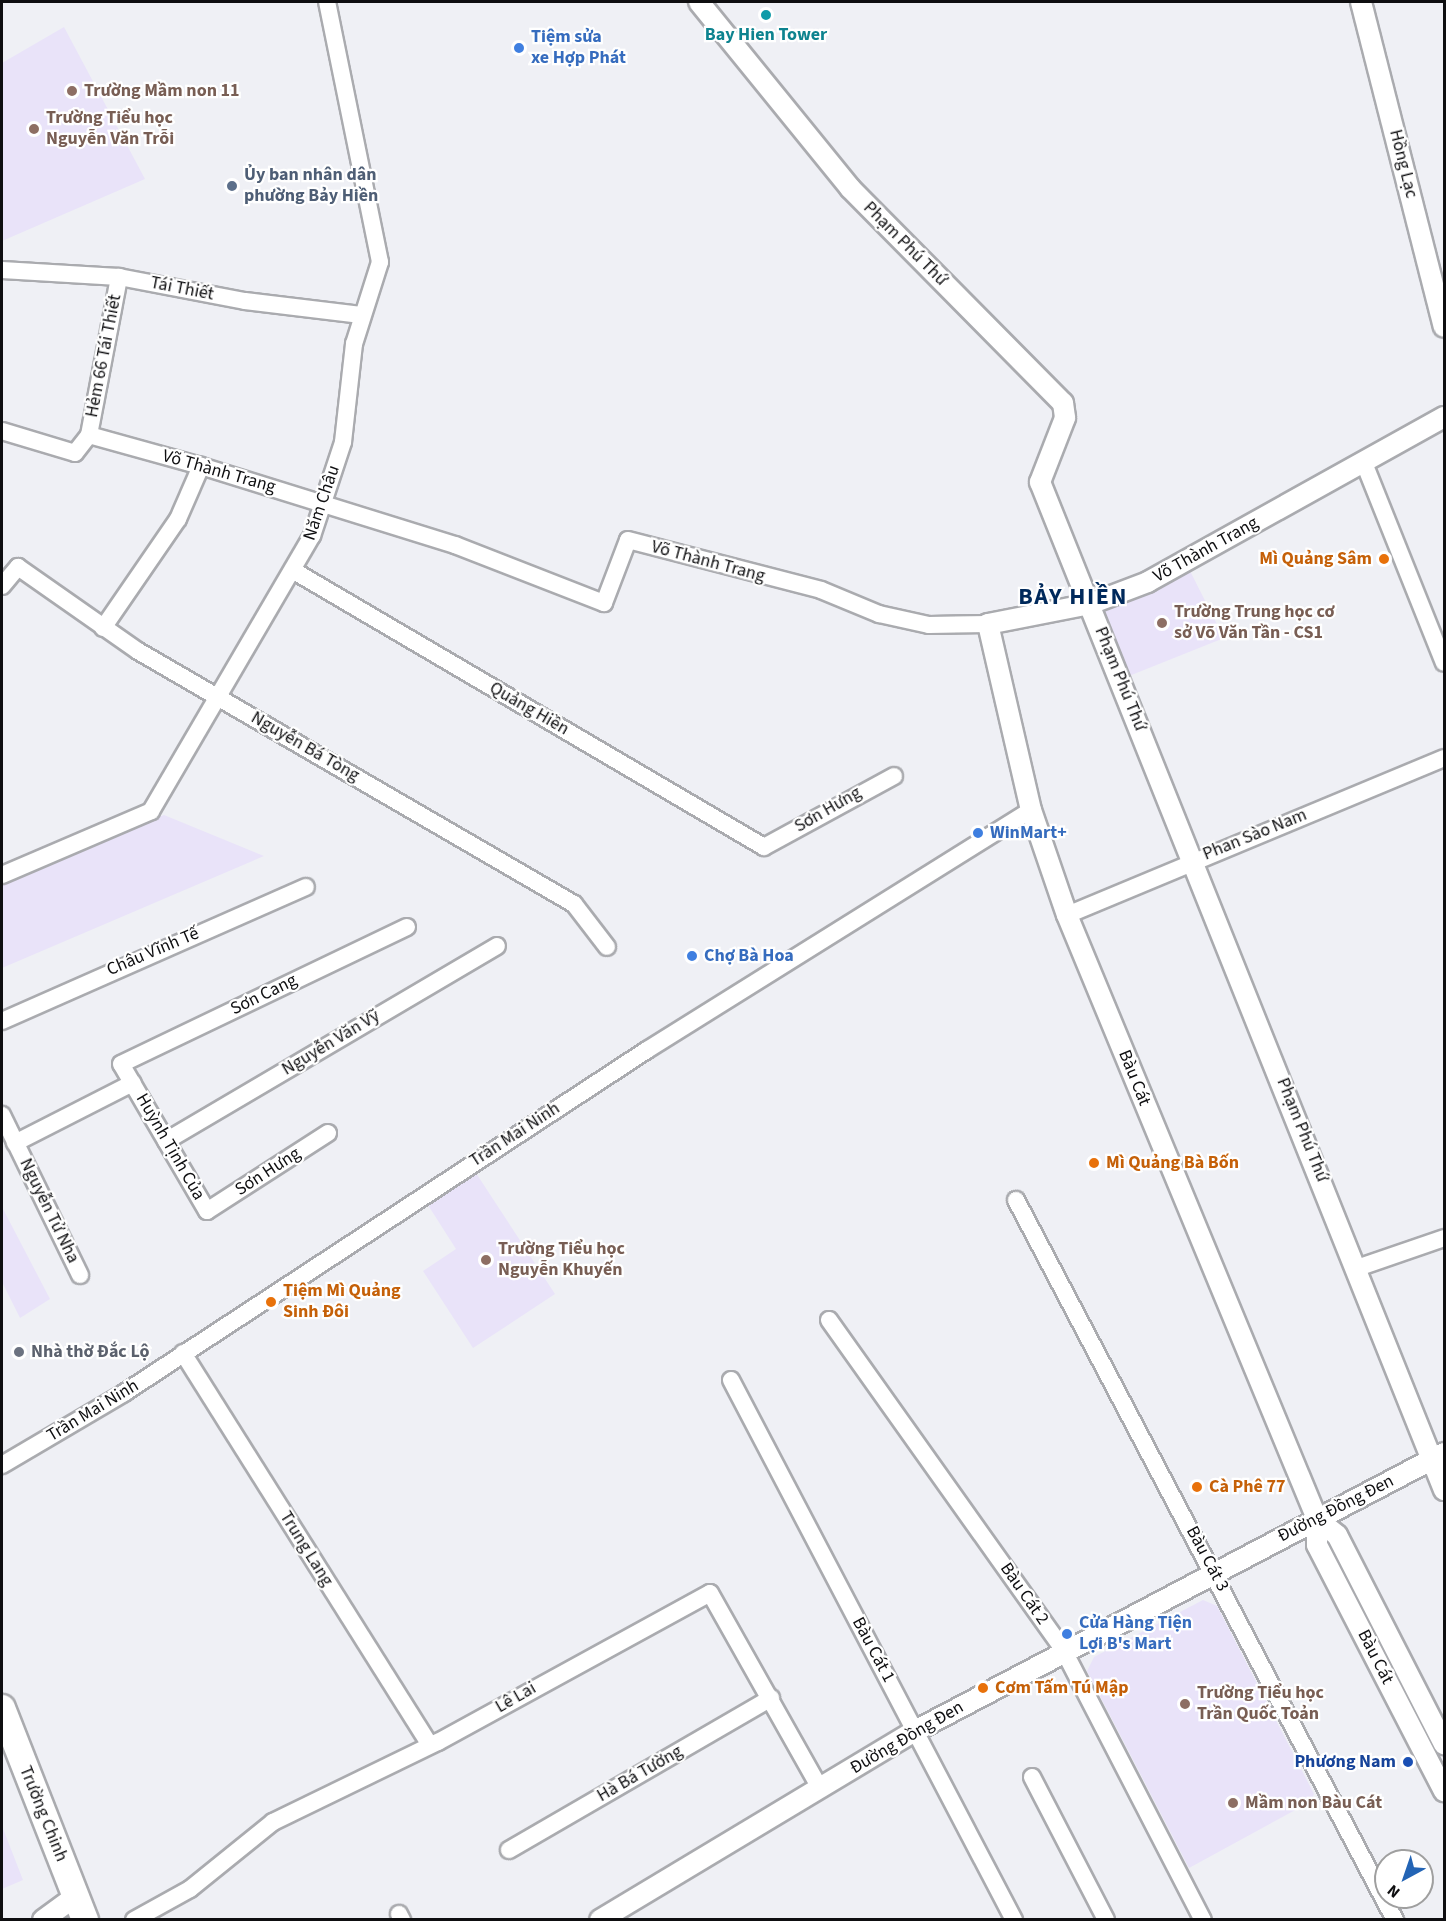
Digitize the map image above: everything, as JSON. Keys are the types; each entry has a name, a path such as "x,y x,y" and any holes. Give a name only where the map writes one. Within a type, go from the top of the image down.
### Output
{"main road":[{"name":"Trường Chinh","path":"2,1708 21,1780 62,1909 85,1920"},
{"name":"Trường Chinh","path":"2,1751 21,1780"}],"street":[{"name":"Năm Châu","path":"2,876 151,811 294,571 324,503 343,442 361,315 378,272 380,248 327,2"},
{"name":"Phạm Phú Thứ","path":"699,2 846,184 1061,399 1065,418 1040,482 1357,1268 1439,1456 1444,1490"},
{"name":"Hồng Lạc","path":"1361,2 1444,327"},
{"name":"Tái Thiết","path":"2,270 119,277 245,301 361,315"},
{"name":"Hẻm 66 Tái Thiết","path":"89,435 119,277"},
{"name":"Võ Thành Trang","path":"89,435 201,466 455,545 603,603 628,540 821,590 879,615 929,625 988,624 1090,604 1171,570 1444,418"},
{"path":"2,431 75,453 89,435"},
{"path":"1364,463 1444,663"},
{"path":"103,628 178,519 201,466"},
{"name":"Nguyễn Bá Tòng","path":"2,586 18,567 103,628 573,904 608,947"},
{"name":"Quảng Hiền","path":"294,571 764,847"},
{"name":"Bàu Cát","path":"988,624 1031,810 1067,915 1317,1519 1317,1545 1444,1791"},
{"name":"Phan Sào Nam","path":"1067,915 1193,860 1444,758"},
{"name":"Sơn Hưng","path":"764,847 894,776"},
{"name":"Trần Mai Ninh","path":"2,1465 183,1353 673,1033 1031,810"},
{"name":"Châu Vĩnh Tế","path":"2,1021 306,887"},
{"name":"Sơn Cang","path":"121,1064 407,927"},
{"name":"Nguyễn Văn Vỹ","path":"166,1141 497,946"},
{"name":"Huỳnh Tịnh Của","path":"121,1064 207,1211"},
{"name":"Huỳnh Tịnh Của","path":"15,1143 133,1083"},
{"name":"Nguyễn Tử Nha","path":"2,1115 80,1275"},
{"name":"Sơn Hưng","path":"207,1211 328,1133"},
{"name":"Bàu Cát 3","path":"1016,1200 1215,1572 1395,1920"},
{"path":"1357,1268 1444,1238"},
{"name":"Bàu Cát 2","path":"829,1320 1064,1651 1203,1920"},
{"name":"Trung Lang","path":"183,1353 430,1745"},
{"name":"Bàu Cát 1","path":"731,1380 1014,1920"},
{"name":"Đường Đồng Đen","path":"600,1920 915,1731 1439,1456"},
{"name":"Bàu Cát","path":"1317,1519 1337,1535 1444,1745"},
{"name":"Lê Lai","path":"134,1920 190,1889 273,1822 430,1745 711,1593 819,1788"},
{"name":"Hà Bá Tường","path":"508,1850 771,1698"},
{"path":"1426,1756 1444,1745"},
{"path":"1032,1777 1106,1920"}],"shaded area":[{"path":"64,27 145,179 2,241 2,63"},
{"name":"Trường Trung học cơ sở Võ Văn Tần - CS1","path":"1189,569 1224,638 1129,676 1102,609"},
{"path":"164,815 264,856 2,968 2,882"},
{"name":"Trường Tiểu học Nguyễn Khuyến","path":"474,1170 555,1294 473,1348 423,1271 456,1249 426,1202"},
{"path":"2,1207 50,1299 20,1318 2,1282"},
{"name":"Trường Tiểu học Trần Quốc Toản","path":"1203,1600 1217,1606 1314,1794 1310,1802 1189,1868 1087,1671 1094,1657"},
{"path":"2,1826 23,1880 2,1889"}],"green space":[{"path":"1336,1552 1431,1735 1428,1737 1331,1553"}],"place":[{"name":"Bay Hien Tower","path":"766,15"},
{"name":"Tiệm sửa xe Hợp Phát","path":"519,48"},
{"name":"Trường Mầm non 11","path":"72,91"},
{"name":"Trường Tiểu học Nguyễn Văn Trỗi","path":"34,129"},
{"name":"Ủy ban nhân dân phường Bảy Hiền","path":"232,186"},
{"name":"Mì Quảng Sâm","path":"1384,559"},
{"name":"Trường Trung học cơ sở Võ Văn Tần - CS1","path":"1162,623"},
{"name":"WinMart+","path":"978,833"},
{"name":"Chợ Bà Hoa","path":"692,956"},
{"name":"Mì Quảng Bà Bốn","path":"1094,1163"},
{"name":"Trường Tiểu học Nguyễn Khuyến","path":"486,1260"},
{"name":"Tiệm Mì Quảng Sinh Đôi","path":"271,1302"},
{"name":"Nhà thờ Đắc Lộ","path":"19,1352"},
{"name":"Cà Phê 77","path":"1197,1487"},
{"name":"Cửa Hàng Tiện Lợi B's Mart","path":"1067,1634"},
{"name":"Cơm Tấm Tú Mập","path":"983,1688"},
{"name":"Trường Tiểu học Trần Quốc Toản","path":"1185,1704"},
{"name":"Phương Nam","path":"1408,1762"},
{"name":"Mầm non Bàu Cát","path":"1233,1803"}],"district":[{"name":"BẢY HIỀN","path":"1073,597"}]}
